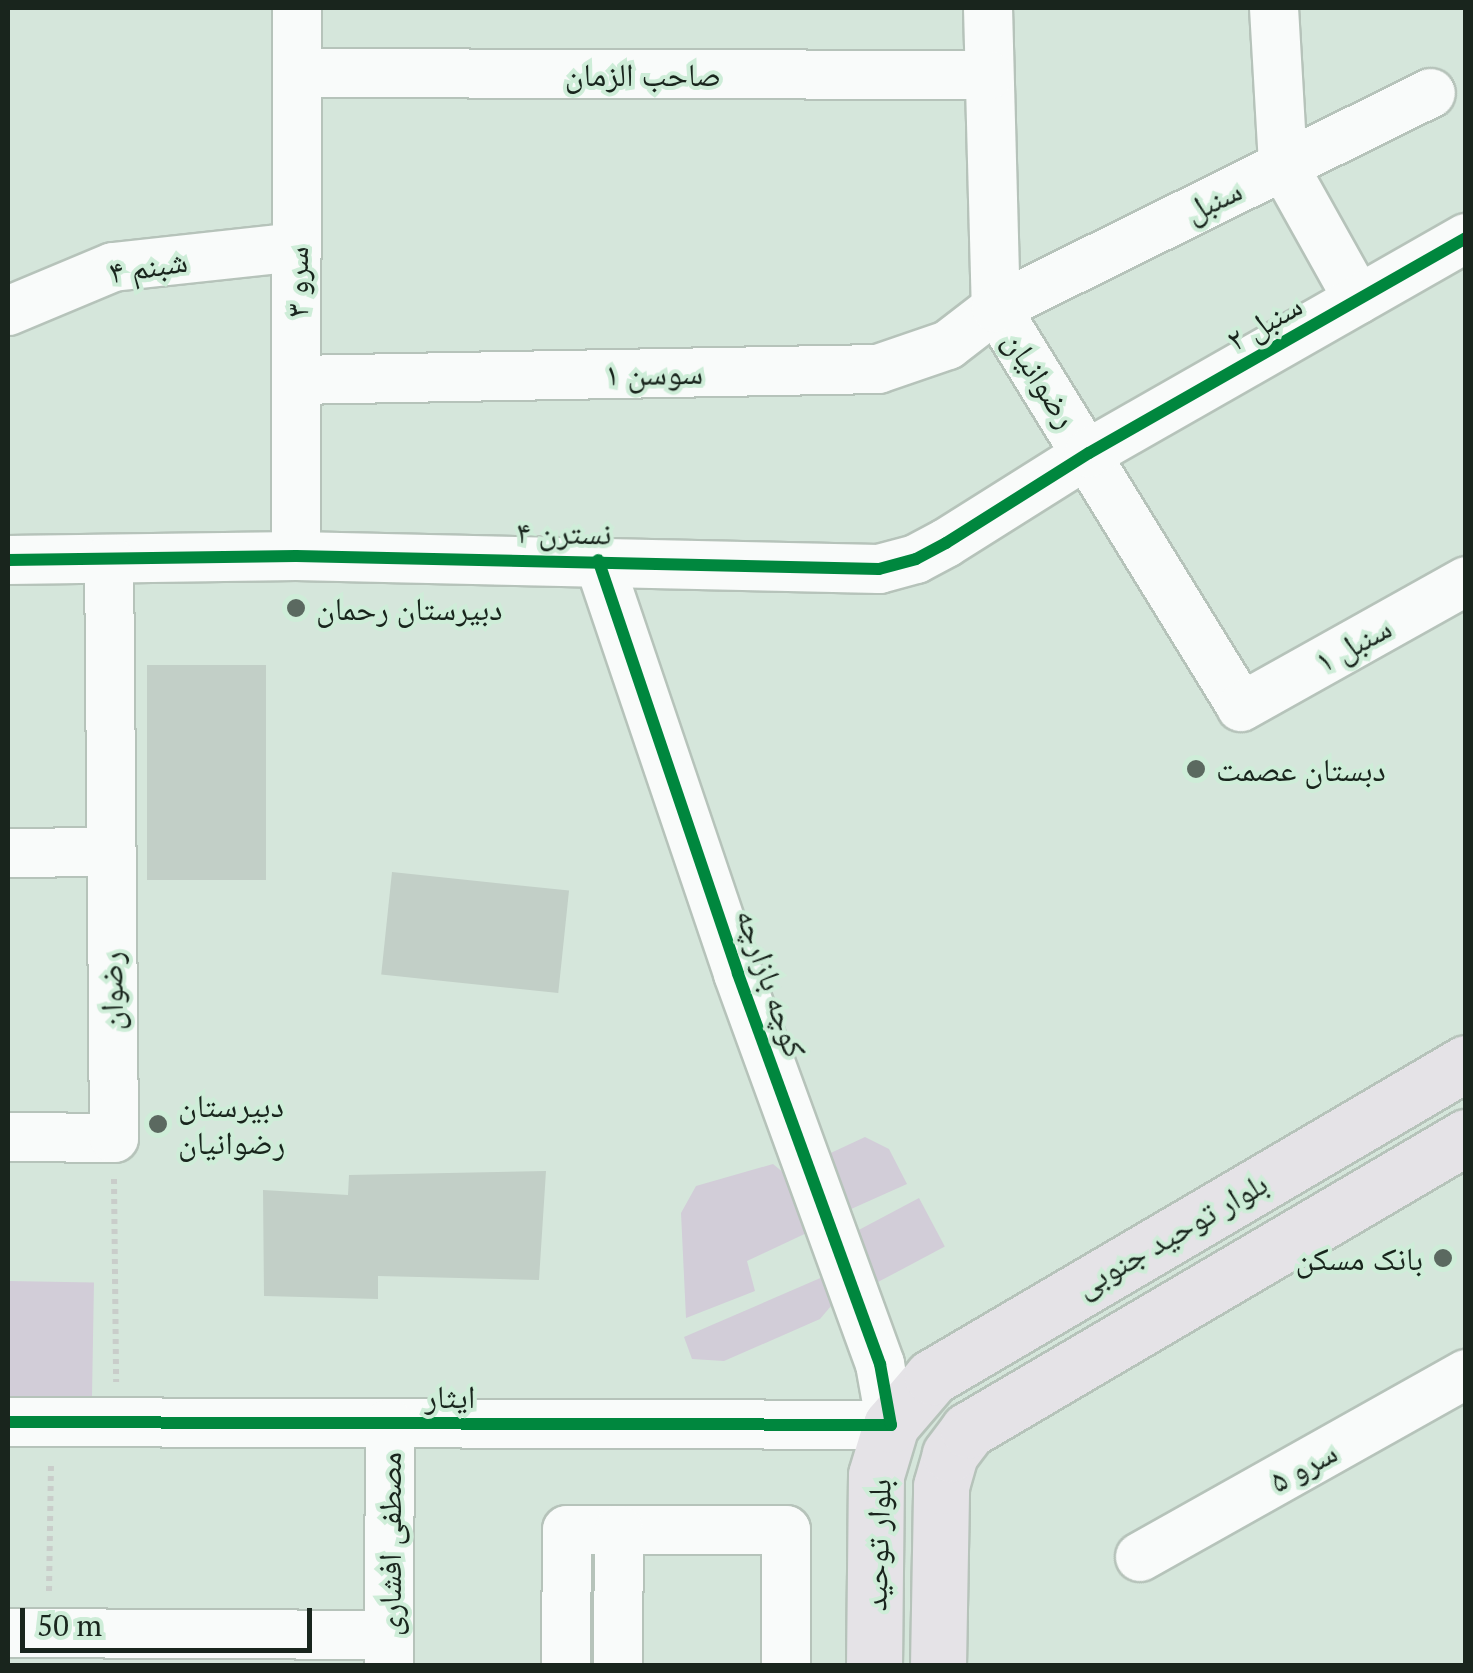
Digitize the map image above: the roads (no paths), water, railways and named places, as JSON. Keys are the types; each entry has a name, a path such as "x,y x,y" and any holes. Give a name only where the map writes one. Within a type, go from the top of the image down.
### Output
{"main road":[{"name":"بلوار توحید جنوبی","path":"892,1425 932,1377 966,1354 1466,1063"},
{"name":"بلوار توحید جنوبی","path":"950,1454 968,1430 1000,1408 1466,1137"},
{"path":"892,1425 950,1454"},
{"name":"بلوار توحید","path":"874,1666 876,1475 892,1425"},
{"name":"بلوار توحید","path":"938,1666 940,1486 950,1454"}],"street":[{"name":"سرو ۳","path":"296,556 297,8"},
{"name":"رضوانیان","path":"988,8 996,308 1241,707"},
{"path":"1274,8 1283,165 1358,299"},
{"name":"صاحب الزمان","path":"298,73 989,74"},
{"name":"سنبل","path":"996,308 1431,93"},
{"name":"سنبل ۲","path":"1089,454 1465,240"},
{"name":"شبنم ۴","path":"8,310 114,267 296,247"},
{"name":"سوسن ۱","path":"296,380 878,368 948,344 996,308"},
{"name":"نسترن ۴","path":"8,560 296,556 879,569 916,559 946,544 1089,454"},
{"name":"رضوان","path":"8,1137 114,1138 109,559"},
{"name":"کوچه بازارچه","path":"598,560 738,974 880,1364 892,1425"},
{"name":"سنبل ۱","path":"1241,707 1466,580"},
{"path":"8,853 109,852"},
{"name":"سرو ۵","path":"1140,1558 1466,1374"},
{"name":"ایثار","path":"30,1422 892,1425"},
{"name":"مصطفی افشاری","path":"389,1650 390,1424"},
{"path":"566,1666 567,1530 786,1530 786,1666"},
{"path":"618,1530 618,1666"},
{"path":"28,1633 389,1650"}],"place":[{"name":"دبیرستان رحمان","path":"296,608"},
{"name":"دبستان عصمت","path":"1196,769"},
{"name":"دبیرستان رضوانیان","path":"158,1124"},
{"name":"بانک مسکن","path":"1443,1258"}]}
